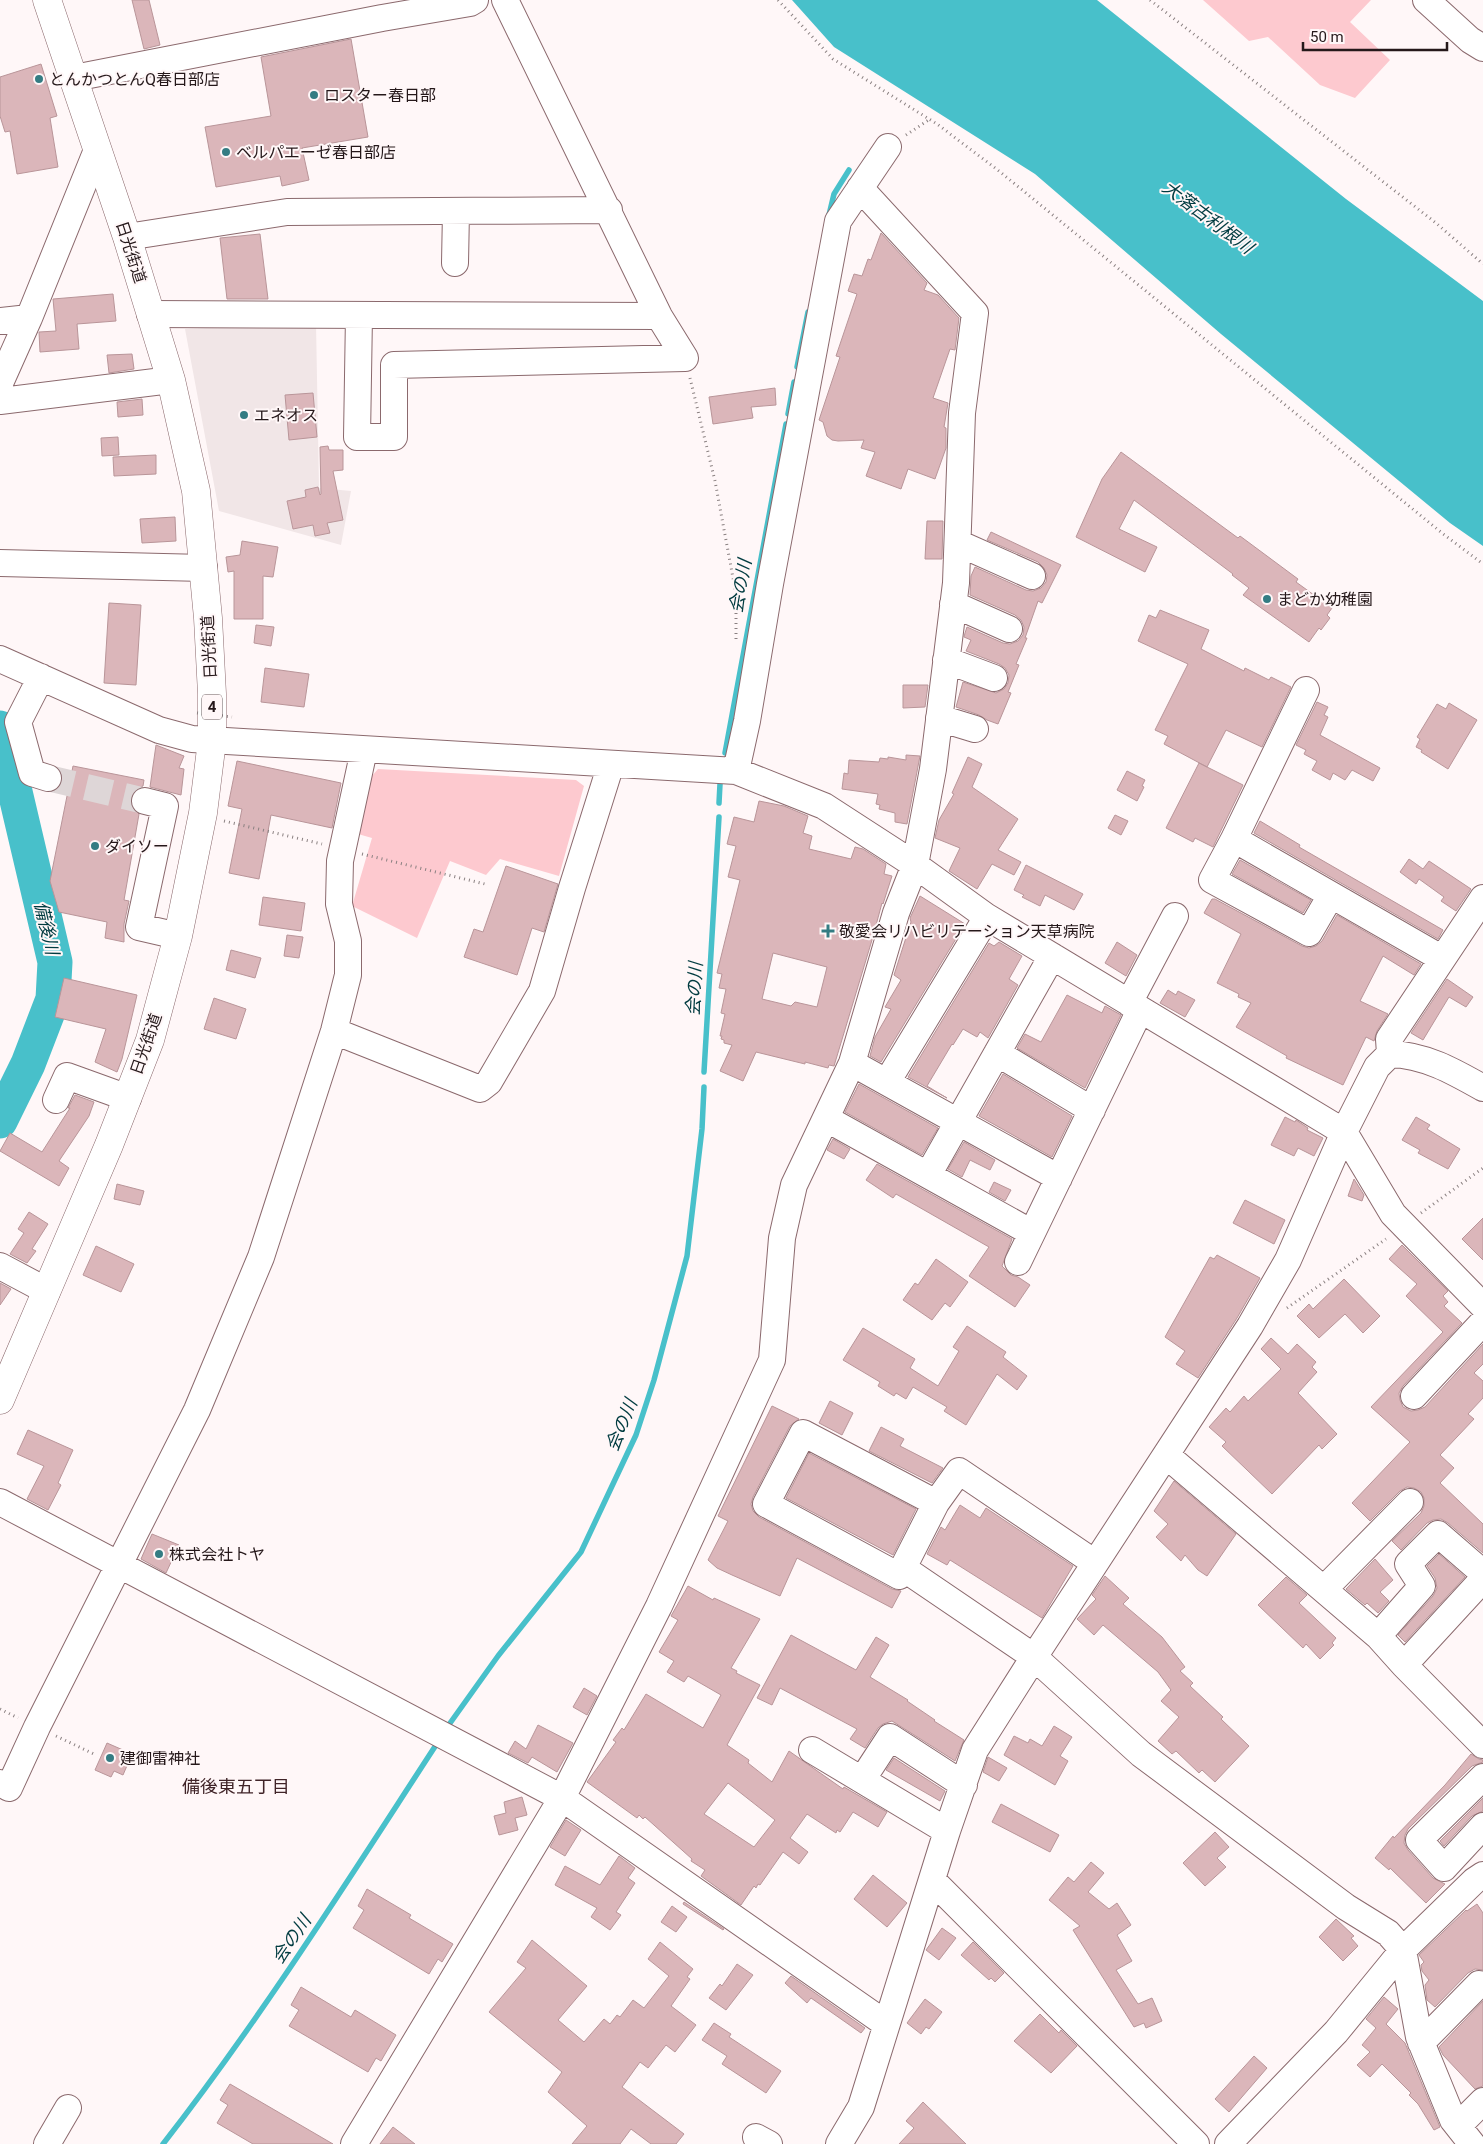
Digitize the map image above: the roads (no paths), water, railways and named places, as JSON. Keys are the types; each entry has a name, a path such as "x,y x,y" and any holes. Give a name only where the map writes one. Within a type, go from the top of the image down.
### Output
{"highway":[{"name":"日光街道","path":"0,1400 128,1098 150,1040 178,936 203,813 212,741 212,694 204,568 196,492 171,380 127,237 47,0"}],"street":[{"path":"74,78 382,18 470,3 475,0"},
{"path":"358,364 394,366 685,358 659,316 505,0"},
{"path":"1426,0 1470,40 1483,48"},
{"path":"725,770 747,721 770,584 838,221 888,147"},
{"path":"0,383 29,318 97,150"},
{"path":"354,2144 562,1798 658,1606 772,1360 782,1238 794,1185 852,1063 896,912 915,865 933,769 953,604 958,543 962,413 975,312 860,188"},
{"path":"127,237 287,212 609,210"},
{"path":"455,263 456,211"},
{"path":"150,314 659,316"},
{"path":"359,315 357,437 394,437 394,366"},
{"path":"0,321 29,318"},
{"path":"0,401 171,380"},
{"path":"958,543 1032,576"},
{"path":"0,563 204,568"},
{"path":"953,604 1009,629"},
{"path":"0,659 176,736 212,741 725,770 824,806 915,865 987,917 1344,1132 1393,1214 1483,1306"},
{"path":"946,660 994,678"},
{"path":"41,677 18,722 32,774 48,778"},
{"path":"1306,690 1234,839 1212,880 1309,933 1331,895"},
{"path":"939,718 975,729"},
{"path":"0,1783 9,1788 37,1727 197,1410 244,1302 261,1257 334,1031 348,975 348,941 339,904 340,861 364,750"},
{"path":"334,1031 480,1089 489,1082 542,990 611,764"},
{"path":"145,801 165,806 139,927 178,936"},
{"path":"1234,839 1441,958"},
{"path":"1390,1054 1389,1039 1441,958 1483,898"},
{"path":"1018,1262 1092,1110 1175,916"},
{"path":"887,1082 987,917"},
{"path":"928,1175 1052,956"},
{"path":"997,1053 1092,1110"},
{"path":"839,2144 861,2107 975,1750 1250,1326 1288,1260 1344,1132 1377,1067 1390,1054 1408,1054 1444,1066 1483,1088"},
{"path":"852,1063 1058,1178"},
{"path":"56,1100 67,1076 128,1098"},
{"path":"827,1119 1032,1232"},
{"path":"0,1266 47,1291"},
{"path":"1414,1396 1483,1322"},
{"path":"936,1503 803,1433 766,1504 899,1576 936,1503 959,1470 1095,1563"},
{"path":"1166,1455 1378,1636 1404,1666 1483,1745"},
{"path":"0,1502 120,1563 562,1798 886,2024"},
{"path":"1324,1589 1410,1502"},
{"path":"1378,1636 1422,1586 1408,1564 1438,1534 1483,1573"},
{"path":"903,1568 1034,1657 1141,1754 1346,1907 1388,1933 1403,1950 1421,2043 1453,2120 1465,2135 1483,2101"},
{"path":"1404,1666 1483,1579"},
{"path":"862,1780 890,1737 964,1785"},
{"path":"812,1750 948,1832"},
{"path":"1483,1777 1419,1840 1444,1868 1483,1826"},
{"path":"1228,2144 1336,2032 1403,1950 1474,1881 1483,1875"},
{"path":"933,1881 1196,2144"},
{"path":"1421,2043 1480,1984"},
{"path":"47,2144 68,2108"}],"water":[{"name":"大落古利根川","path":"792,0 1097,0 1346,199 1483,301 1483,546 1450,523 1221,334 1035,174 834,47"}],"waterway":[{"name":"会の川","path":"829,215 834,194 849,170"},
{"name":"会の川","path":"797,367 808,312"},
{"name":"会の川","path":"788,414 794,382"},
{"name":"会の川","path":"725,753 786,424"},
{"name":"備後川","path":"0,728 55,962 53,999 28,1064 0,1121"},
{"name":"会の川","path":"719,803 720,784"},
{"name":"会の川","path":"704,1072 719,817"},
{"name":"会の川","path":"448,1726 498,1656 581,1552 636,1435 654,1380 687,1256 702,1129 704,1087"},
{"name":"会の川","path":"163,2144 270,1998 436,1745"}],"tunnel":[{"path":"48,778 145,801"}],"place":[{"name":"とんかつとんQ春日部店","path":"39,79"},
{"name":"ロスター春日部","path":"314,95"},
{"name":"ベルパエーゼ春日部店","path":"226,152"},
{"name":"エネオス","path":"244,415"},
{"name":"まどか幼稚園","path":"1267,599"},
{"name":"ダイソー","path":"95,846"},
{"name":"敬愛会リハビリテーション天草病院","path":"828,931"},
{"name":"株式会社トヤ","path":"159,1554"},
{"name":"建御雷神社","path":"110,1758"}],"district":[{"name":"備後東五丁目","path":"236,1786"}]}
